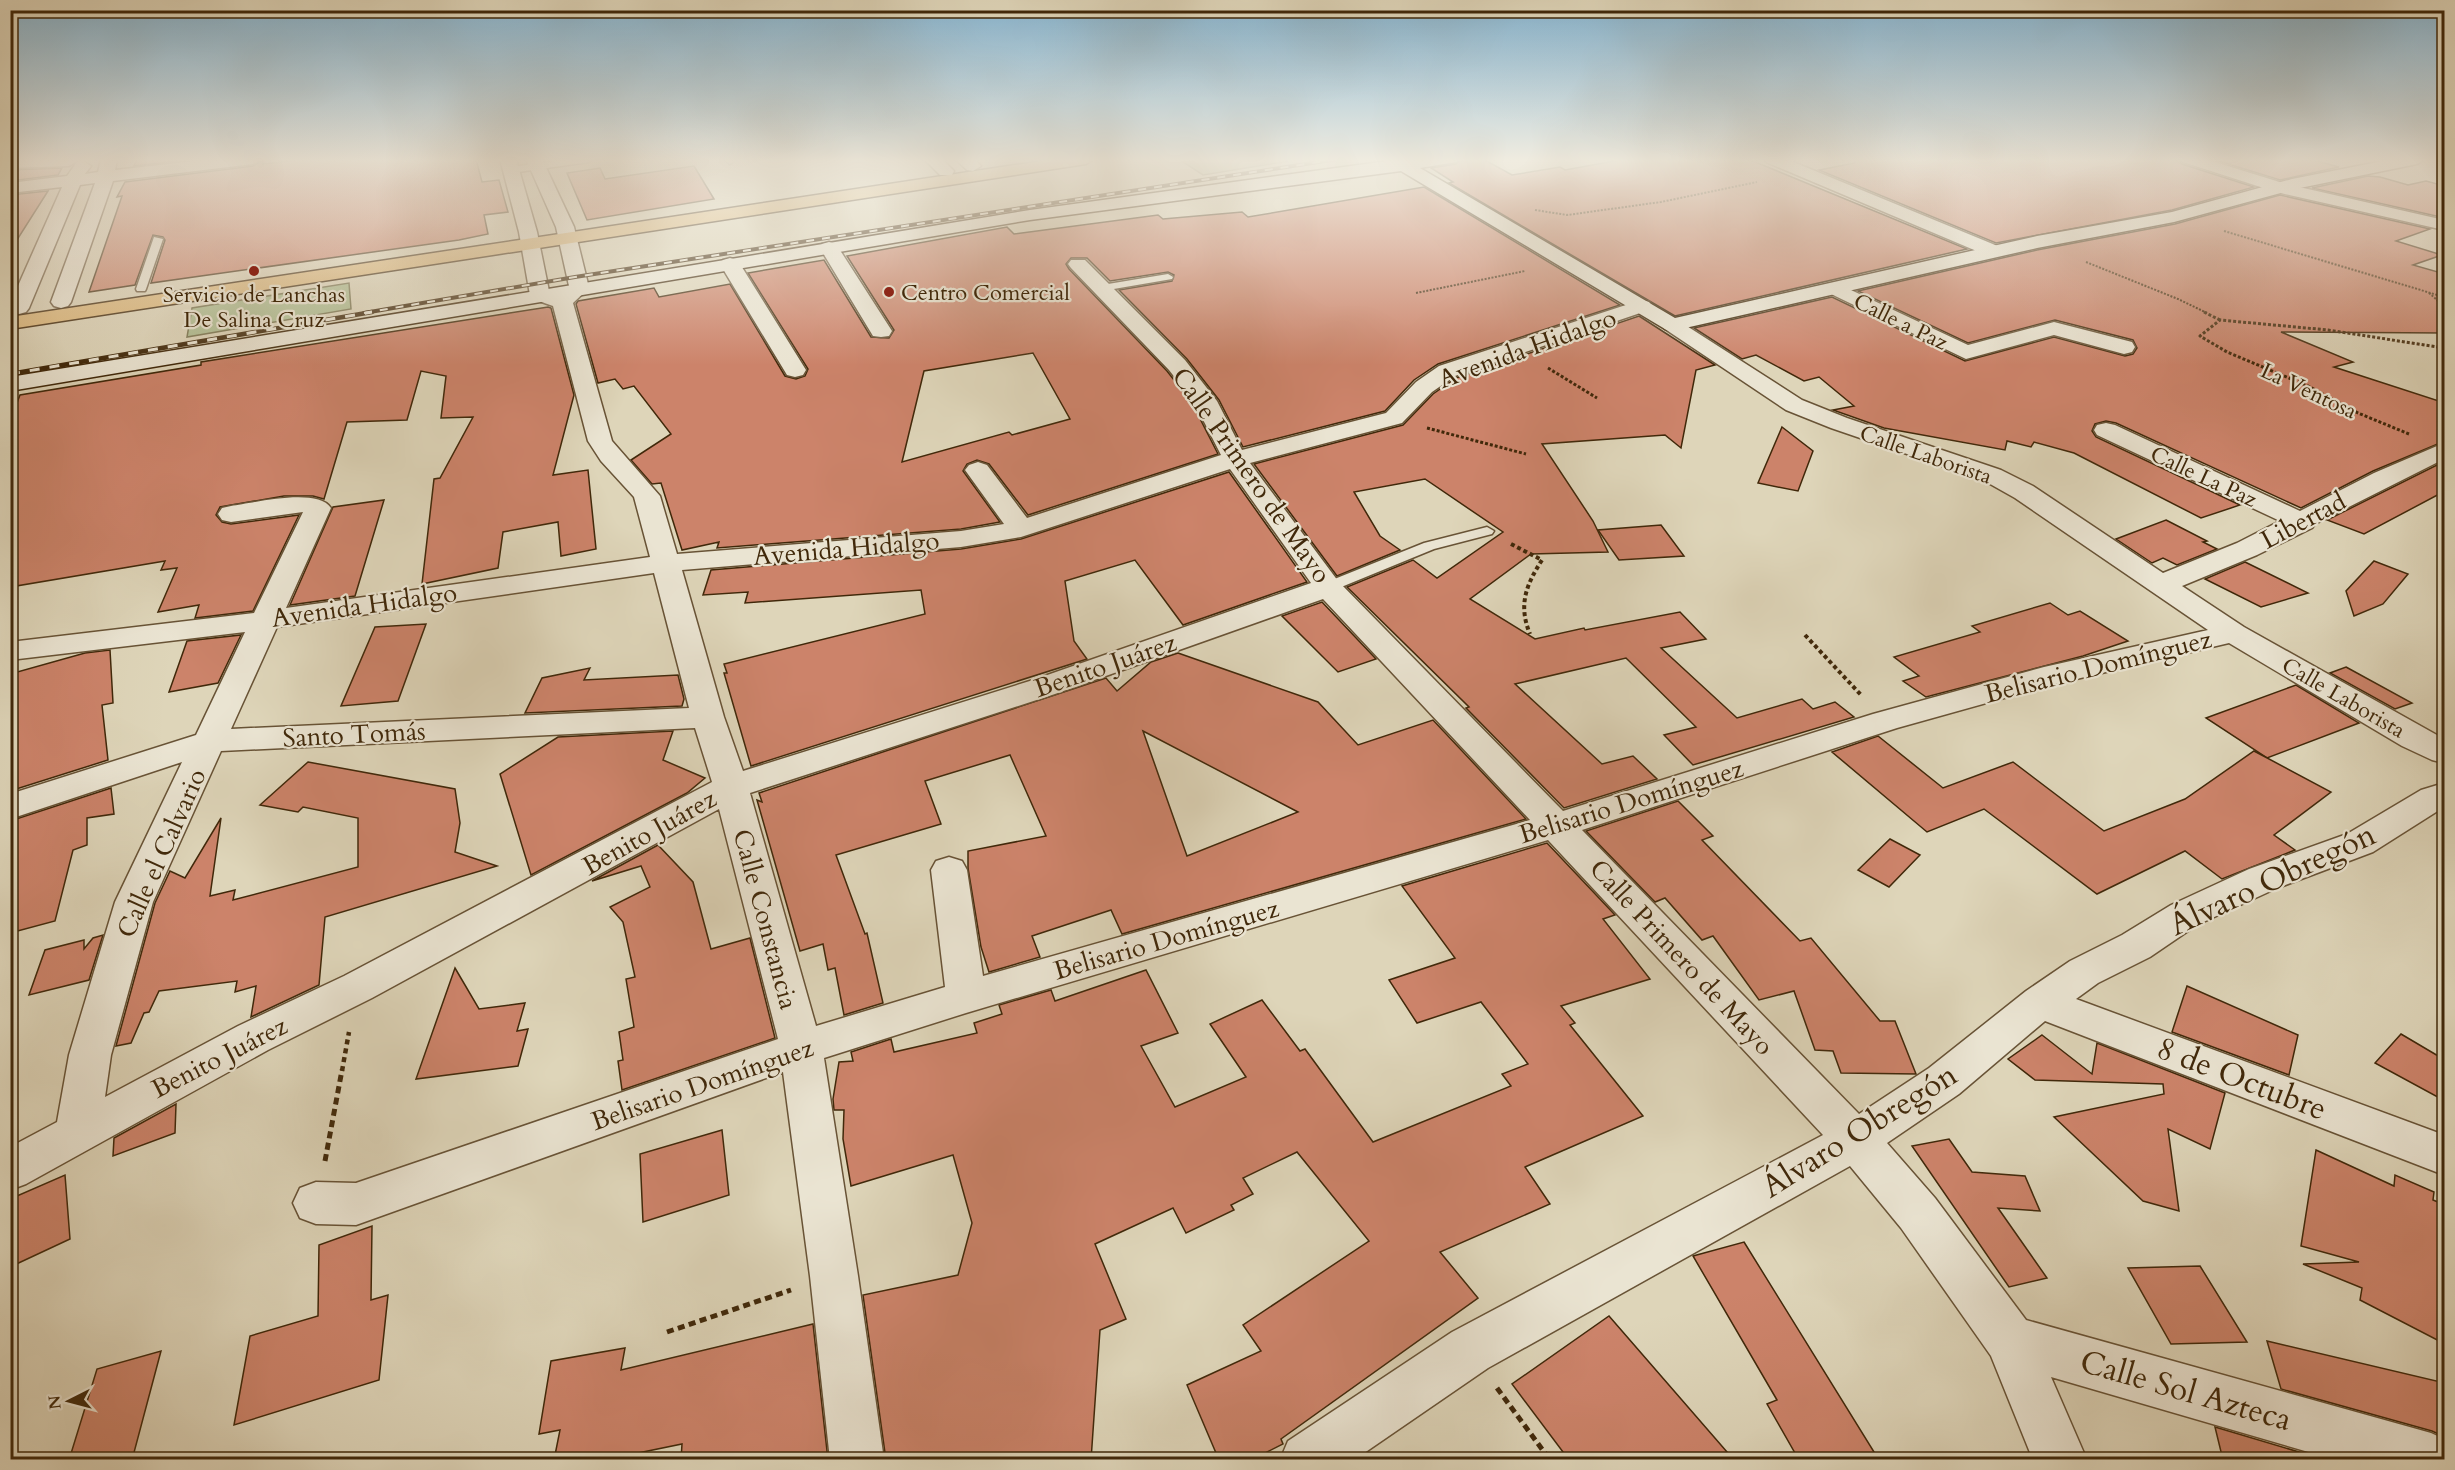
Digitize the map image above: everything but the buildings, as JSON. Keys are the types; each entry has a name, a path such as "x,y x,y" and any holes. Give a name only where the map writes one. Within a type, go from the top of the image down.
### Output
{"main road":[{"path":"13,314 594,228"},
{"path":"567,232 598,228"},
{"path":"13,314 61,302 141,289 529,238"}],"street":[{"path":"13,314 52,228"},
{"path":"61,302 86,228"},
{"name":"Calle Constancia","path":"526,228 529,238 560,295 600,441 607,456 636,481 646,496 708,717 731,787 801,1048 834,1276 857,1460"},
{"name":"Calle Constancia","path":"560,295 567,232 565,228"},
{"path":"11,384 560,295 730,264 953,228"},
{"name":"Calle Laborista","path":"1509,228 1657,315 1794,405 2000,479 2024,492 2233,633 2445,753"},
{"path":"1949,228 1990,245"},
{"path":"1657,315 2068,228"},
{"path":"1657,315 1836,289 1990,245 2037,242 2116,228"},
{"path":"829,248 881,331"},
{"path":"730,264 795,370"},
{"name":"Calle Primero de Mayo","path":"1078,264 1177,365 1205,401 1235,459 1328,587 1856,1140 1918,1213 2010,1340 2060,1460"},
{"name":"Calle a Paz","path":"1836,289 1966,352 2054,328 2124,347"},
{"name":"Avenida Hidalgo","path":"10,651 267,620 666,563 961,539 1022,529 1235,459 1395,418 1424,387 1447,371 1517,348 1657,315"},
{"name":"Calle La Paz","path":"2106,430 2303,522"},
{"name":"Libertad","path":"2161,584 2247,549 2303,522 2383,478 2444,450"},
{"path":"978,470 1022,529"},
{"name":"Calle el Calvario","path":"77,1132 90,1055 134,902 318,508 306,504 231,514"},
{"name":"Benito Juárez","path":"10,1170 253,1038 358,987 731,787 1044,687 1328,587"},
{"name":"Belisario Domínguez","path":"316,1203 356,1204 801,1048 966,997 1557,825 1885,721 2044,677 2233,633"},
{"name":"Santo Tomás","path":"10,807 211,741 708,717"},
{"name":"Álvaro Obregón","path":"1307,1460 1470,1350 1856,1140 1944,1081 2040,1002 2084,972 2136,946 2184,915 2262,879 2360,843 2433,798 2445,795"},
{"path":"949,870 966,997"},
{"name":"8 de Octubre","path":"2040,1002 2445,1155"},
{"name":"Calle Sol Azteca","path":"2010,1340 2431,1460"}],"lane":[{"path":"141,289 158,239"},
{"path":"1102,288 1168,277"},
{"path":"1328,587 1429,546 1486,531"}],"path":[{"path":"2210,228 2445,297"},
{"name":"La Ventosa","path":"2037,242 2178,299 2232,324 2285,324 2382,336 2445,348"},
{"path":"1416,293 1568,262"},
{"path":"2426,291 2445,306"},
{"name":"La Ventosa","path":"2220,320 2200,336 2228,352 2308,386 2358,413 2444,450"},
{"path":"1517,348 1597,398"},
{"path":"1395,418 1526,454"},
{"path":"1486,531 1542,560 1525,586 1523,619 1530,634"},
{"path":"1805,635 1885,721"},
{"path":"316,1203 358,987"},
{"path":"667,1332 834,1276"},
{"path":"1470,1350 1550,1460"}],"green space":[{"path":"349,283 351,309 187,337 192,308"}],"railway":[{"path":"364,313 575,277 894,228"},
{"path":"10,374 372,312"}],"place":[{"name":"Servicio de Lanchas De Salina Cruz","path":"254,271"},
{"name":"Centro Comercial","path":"889,292"}]}
